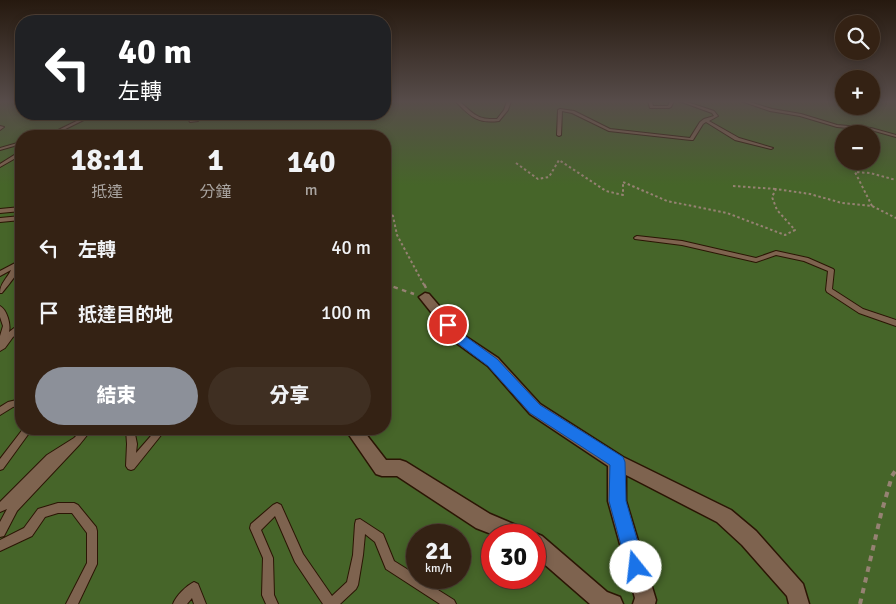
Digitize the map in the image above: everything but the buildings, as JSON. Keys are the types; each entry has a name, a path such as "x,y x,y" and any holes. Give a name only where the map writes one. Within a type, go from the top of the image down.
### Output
{"street":[{"path":"425,297 460,339 493,362 535,409 617,462 724,516 749,538 796,591 799,604"},
{"path":"357,435 382,468 400,468 491,524"},
{"path":"617,462 618,501 646,600 643,604"},
{"path":"546,552 601,600 613,604"}],"lane":[{"path":"560,129 560,134"},
{"path":"607,129 691,139 696,129"},
{"path":"720,129 737,139 771,148"},
{"path":"872,129 896,136"},
{"path":"0,149 15,145"},
{"path":"0,168 15,158"},
{"path":"0,211 15,210"},
{"path":"0,220 15,219"},
{"path":"638,238 682,243 756,260 776,254 806,259 831,270 829,290 861,310 896,323"},
{"path":"0,274 15,266"},
{"path":"0,290 15,271"},
{"path":"0,308 7,326 0,349"},
{"path":"0,349 15,331"},
{"path":"0,411 15,403"},
{"path":"0,466 23,435"},
{"path":"0,532 13,508 83,435"},
{"path":"131,435 131,466 157,435"},
{"path":"0,507 5,505 50,458 77,442"},
{"path":"0,546 28,532 42,513 58,508 74,508 92,531 92,564 72,604"},
{"path":"272,604 268,595 268,558 255,528 277,508 299,558 331,604 352,585 358,555 360,524 379,538 390,565 450,604"},
{"path":"179,604 194,588 200,604"}],"path":[{"path":"516,163 538,179 549,176 559,160 606,191 623,195 623,182 667,201 727,213 785,235 795,230 777,210 772,197 776,188"},
{"path":"872,206 856,172 870,173 896,180"},
{"path":"733,186 776,188 810,194 842,203 872,206 896,218"},
{"path":"391,214 397,235 426,289 425,297 391,286"},
{"path":"860,604 881,514 892,476 896,470"}],"green space":[{"path":"0,129 835,129 835,170 880,170 880,129 896,129 896,604 0,604"}],"route":[{"path":"448,325 460,339 493,362 535,409 617,462 618,501 636,567"}]}
